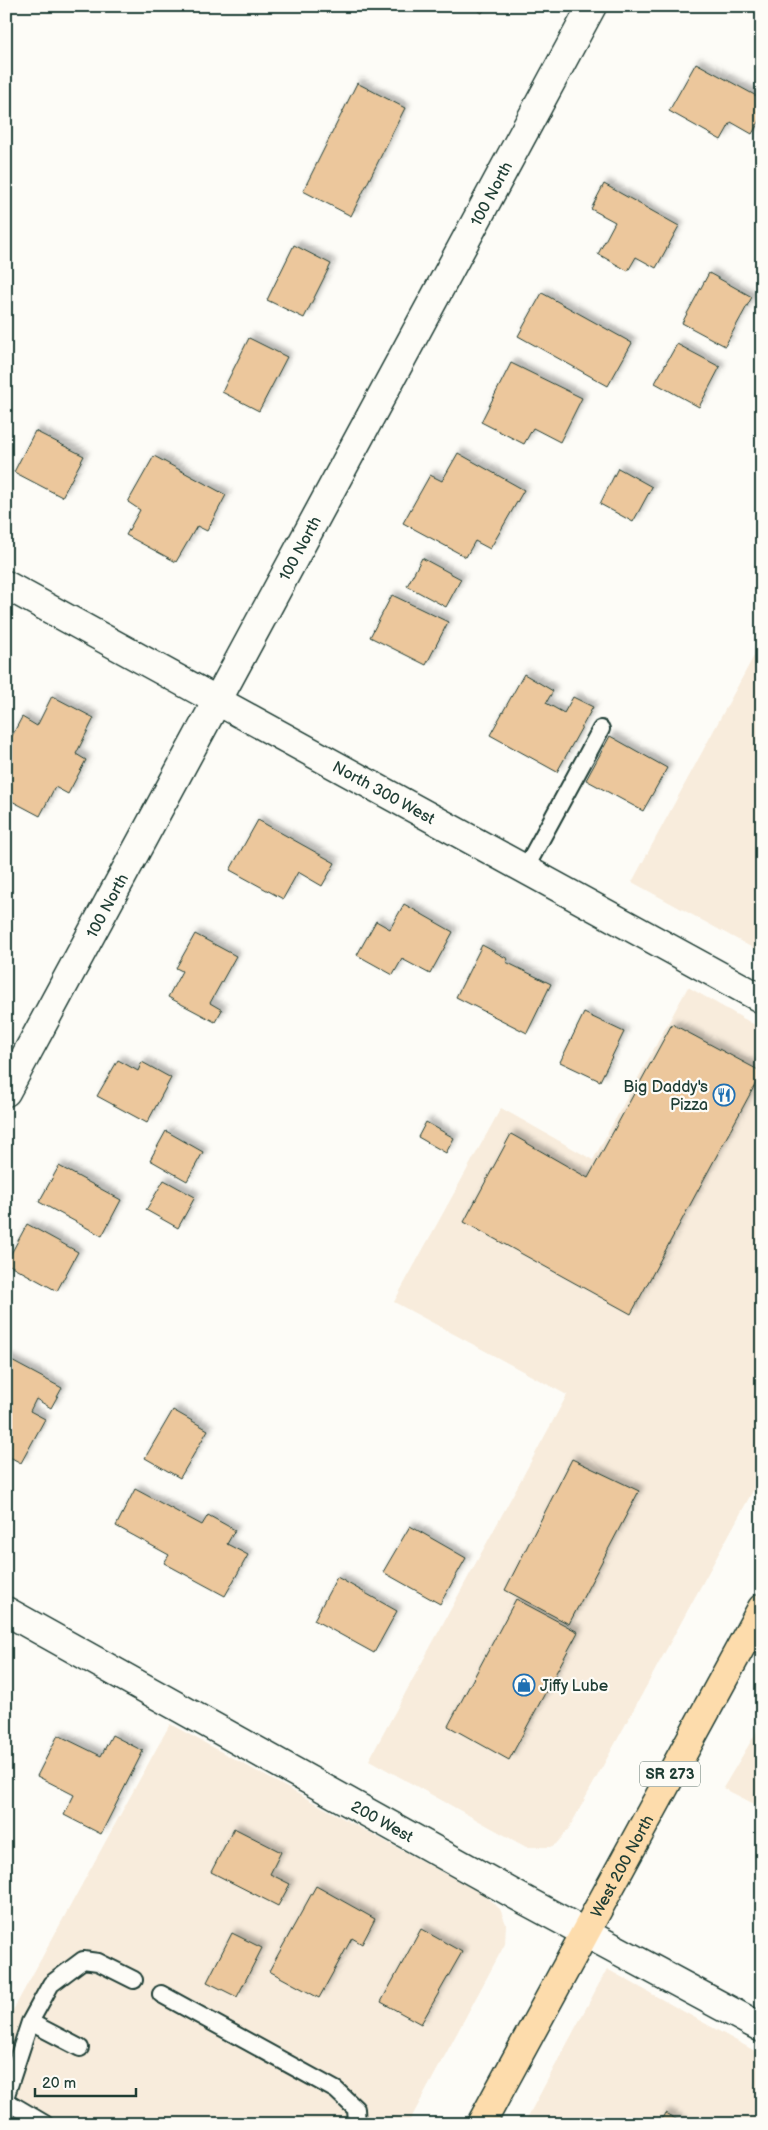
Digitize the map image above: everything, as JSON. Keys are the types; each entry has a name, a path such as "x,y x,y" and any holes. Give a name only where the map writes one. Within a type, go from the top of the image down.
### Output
{"main road":[{"name":"West 200 North","path":"480,2124 762,1608"}],"street":[{"name":"100 North","path":"6,1092 592,6"},
{"name":"North 300 West","path":"6,585 762,999"},
{"name":"200 West","path":"6,1611 584,1932 762,2028"}],"lane":[{"path":"525,869 601,728"},
{"path":"6,2094 30,2022 51,1984 82,1960 98,1962 134,1980"},
{"path":"161,1994 336,2090 356,2109 357,2124"},
{"path":"30,2022 80,2048"},
{"path":"6,2101 45,2124"}],"shaded area":[{"path":"762,641 762,953 632,882"},
{"path":"688,987 762,1029 762,1474 568,1830 556,1844 550,1847 526,1847 369,1760 567,1395 394,1302 501,1108 593,1160"},
{"path":"762,1723 762,1808 723,1788"},
{"path":"170,1724 484,1895 500,1909 506,1924 505,1944 408,2124 6,2124 6,2023"},
{"path":"607,1969 762,2055 762,2124 524,2124"}],"building":[{"path":"471,6 487,6 482,13"},
{"path":"696,63 762,99 762,117 752,134 731,122 721,140 669,111"},
{"path":"357,83 405,108 351,216 303,191"},
{"path":"604,184 679,226 656,268 636,257 628,271 598,254 615,222 591,209"},
{"path":"294,245 331,264 304,318 267,300"},
{"path":"709,273 752,297 725,346 682,323"},
{"path":"542,293 632,343 608,386 518,336"},
{"path":"249,338 287,357 259,411 222,392"},
{"path":"677,344 720,367 699,407 655,383"},
{"path":"511,363 582,398 560,442 533,428 524,444 481,422"},
{"path":"35,431 84,456 62,497 14,472"},
{"path":"458,453 524,490 490,549 475,541 466,557 403,523 430,475 442,481"},
{"path":"154,456 226,495 207,531 197,526 176,562 126,535 140,510 128,502"},
{"path":"618,468 652,487 633,522 600,504"},
{"path":"422,558 461,579 446,607 407,586"},
{"path":"392,595 448,622 426,665 370,637"},
{"path":"524,674 553,691 546,703 564,713 573,697 593,707 557,772 490,735"},
{"path":"52,696 94,718 76,754 86,760 68,794 55,787 40,816 6,798 6,790 10,783 6,781 6,747 22,717 37,726"},
{"path":"610,736 667,768 643,811 586,780"},
{"path":"258,820 335,863 322,886 298,872 283,899 230,870"},
{"path":"404,904 453,932 430,974 402,959 393,975 357,955 376,921 390,929"},
{"path":"195,934 236,956 210,1003 222,1010 215,1022 168,997 182,971 176,968"},
{"path":"482,945 508,959 506,962 551,984 527,1033 456,997"},
{"path":"584,1013 624,1032 600,1081 560,1062"},
{"path":"672,1024 762,1072 631,1314 464,1222 511,1134 588,1178"},
{"path":"118,1060 138,1071 142,1062 171,1078 147,1123 97,1096"},
{"path":"426,1122 454,1138 446,1153 418,1137"},
{"path":"166,1131 203,1152 187,1181 150,1160"},
{"path":"59,1166 121,1200 102,1236 39,1202"},
{"path":"164,1180 195,1197 178,1228 146,1210"},
{"path":"27,1224 78,1252 57,1291 6,1263"},
{"path":"6,1358 62,1388 51,1408 36,1399 30,1411 45,1419 21,1463 6,1455"},
{"path":"173,1410 208,1430 180,1478 145,1458"},
{"path":"572,1459 639,1491 569,1624 505,1590"},
{"path":"135,1489 202,1525 208,1515 235,1530 227,1544 248,1555 225,1596 164,1563 169,1555 116,1526"},
{"path":"410,1526 466,1558 440,1604 383,1572"},
{"path":"337,1577 397,1611 374,1653 314,1620"},
{"path":"516,1599 578,1632 509,1760 448,1726"},
{"path":"58,1735 101,1756 112,1735 143,1751 101,1834 64,1815 74,1795 37,1776"},
{"path":"234,1828 281,1852 270,1874 290,1884 278,1906 211,1872"},
{"path":"316,1886 375,1919 362,1944 352,1938 319,1998 269,1971"},
{"path":"421,1929 462,1952 421,2024 381,2002"},
{"path":"232,1933 262,1948 237,1997 207,1982"},
{"path":"665,2113 685,2124 659,2124"}],"place":[{"name":"Big Daddy's Pizza","path":"724,1095"},
{"name":"Jiffy Lube","path":"524,1685"}]}
